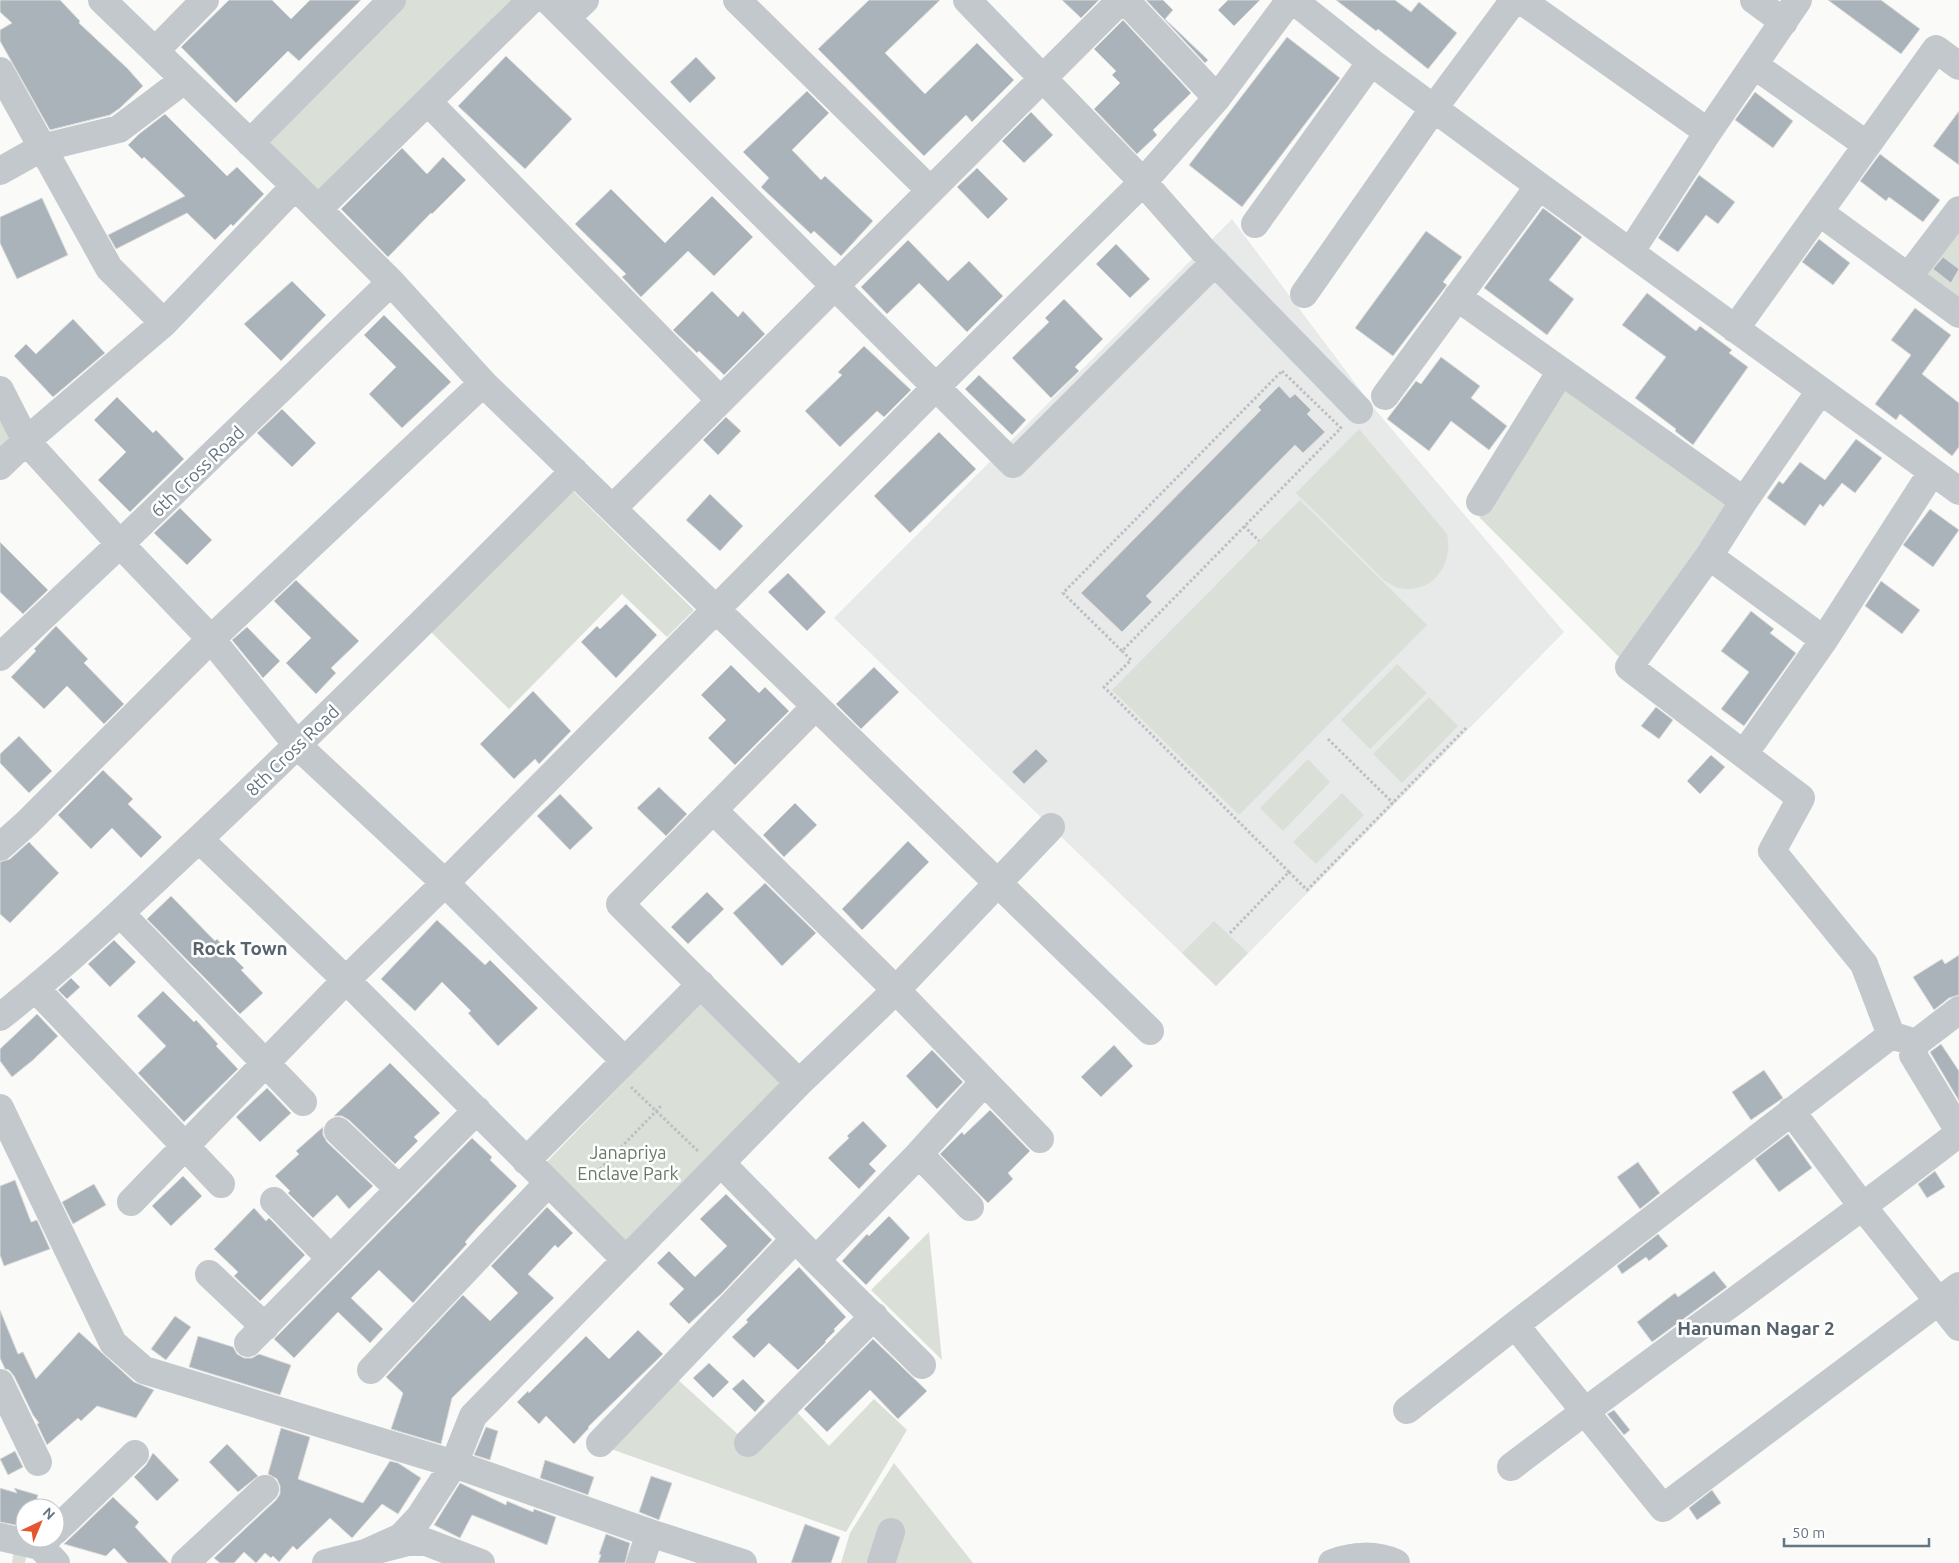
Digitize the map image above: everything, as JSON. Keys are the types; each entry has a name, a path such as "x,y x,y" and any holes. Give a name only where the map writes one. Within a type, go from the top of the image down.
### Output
{"street":[{"path":"102,0 392,282 483,383 1150,1031"},
{"path":"155,51 205,0"},
{"path":"250,143 392,0"},
{"path":"318,209 531,0"},
{"path":"737,0 930,190"},
{"path":"967,0 1143,182 1215,262 1359,410"},
{"path":"613,508 1121,0"},
{"path":"1125,0 1217,98"},
{"path":"131,1202 346,980 445,883 936,387 1143,182 1217,98 1292,0 1371,62 1539,186 1959,491"},
{"path":"1304,294 1434,108 1514,0"},
{"path":"1521,0 1708,132"},
{"path":"1631,252 1708,132 1791,11 1754,0"},
{"path":"566,6 835,287 1013,464 1215,262"},
{"path":"1735,329 1936,48 1959,66"},
{"path":"1254,224 1371,62"},
{"path":"1754,65 1867,145"},
{"path":"0,72 109,268 164,323"},
{"path":"0,170 41,148 119,129 184,80"},
{"path":"428,102 720,400"},
{"path":"0,466 26,441 164,323 295,186"},
{"path":"1385,396 1539,186"},
{"path":"1908,278 1959,210"},
{"path":"1819,212 1959,314"},
{"name":"6th Cross Road","path":"0,657 392,282"},
{"path":"1457,297 1744,501"},
{"path":"1480,502 1561,371"},
{"path":"0,847 27,823 211,640 483,383"},
{"path":"0,390 6,419 211,640 298,746 445,883 626,1061"},
{"path":"1511,1467 1584,1411 1863,1208 1959,1132 1903,1039 1864,964 1772,851 1801,798 1629,667 1709,556 1744,501 1820,391"},
{"name":"8th Cross Road","path":"0,1017 36,989 120,914 298,746 574,472"},
{"path":"1744,754 1824,640 1932,472"},
{"path":"1709,556 1824,640"},
{"path":"799,1083 620,904 815,707"},
{"path":"713,810 896,990 1040,1139"},
{"path":"357,1559 401,1537 419,1518 454,1464 473,1416 626,1260 712,1159 799,1083 896,990 1051,828"},
{"path":"199,839 346,980 626,1260"},
{"path":"120,914 303,1102"},
{"path":"526,1161 701,984"},
{"path":"36,989 221,1184"},
{"path":"1407,1410 1791,1111 1903,1039 1958,1012"},
{"path":"816,1260 919,1154 984,1082"},
{"path":"0,1108 113,1343 144,1370 454,1464 650,1533 743,1563"},
{"path":"209,1274 256,1335 477,1110"},
{"path":"1791,1111 1863,1208 1949,1294 1959,1327"},
{"path":"338,1131 399,1189"},
{"path":"919,1154 970,1206"},
{"path":"712,1159 922,1365"},
{"path":"371,1370 548,1183"},
{"path":"274,1201 331,1259"},
{"path":"600,1443 795,1239"},
{"path":"1515,1325 1663,1508 1949,1294"},
{"path":"748,1443 874,1316"},
{"path":"3,1398 38,1462"},
{"path":"65,1529 135,1454"},
{"path":"185,1563 265,1489"},
{"path":"881,1563 891,1532"},
{"path":"640,1563 650,1533"},
{"path":"0,1537 15,1539"},
{"path":"326,1563 357,1559 408,1542 426,1542 481,1563"},
{"path":"1332,1563 1354,1556 1374,1557 1396,1563"}],"path":[{"path":"1122,651 1340,428 1282,371 1063,593 1131,660 1104,687 1307,890 1467,726"},
{"path":"1244,526 1259,541"},
{"path":"1328,739 1392,803"},
{"path":"1229,934 1289,872"},
{"path":"624,1094 631,1087 712,1159"},
{"path":"600,1169 662,1105"}],"shaded area":[{"path":"1232,219 1373,407 1564,632 1216,986 834,618"}],"green space":[{"path":"406,0 511,0 315,195 263,142"},
{"path":"1959,210 1959,314 1908,277"},
{"path":"1561,371 1744,501 1629,667 1479,517"},
{"path":"12,416 26,441 0,466 0,422"},
{"path":"1359,429 1447,534 1447,556 1444,566 1431,582 1421,587 1411,589 1399,588 1385,581 1296,493"},
{"path":"570,488 694,610 667,637 622,594 509,709 430,631"},
{"path":"1300,500 1427,625 1239,815 1112,690"},
{"path":"1397,664 1427,693 1370,749 1341,720"},
{"path":"1429,697 1458,726 1402,783 1373,754"},
{"path":"1308,759 1330,782 1283,831 1260,808"},
{"path":"1342,793 1364,815 1316,864 1293,842"},
{"path":"1214,921 1248,953 1216,986 1182,953"},
{"name":"Janapriya Enclave Park","path":"704,999 788,1081 625,1249 541,1168"},
{"path":"929,1232 942,1360 871,1290"},
{"path":"676,1378 753,1448 792,1407 829,1446 874,1399 907,1430 846,1532 608,1448"},
{"path":"894,1463 973,1563 841,1563 850,1533"},
{"path":"14,1548 27,1550 25,1563 12,1563"}],"building":[{"path":"0,0 60,0 80,21 79,23 128,69 143,86 110,115 50,130 0,41 0,30 12,23 0,12"},
{"path":"229,0 272,0 291,19 310,0 361,0 299,61 288,51 236,103 181,47"},
{"path":"869,0 940,0 885,53 925,94 977,43 1014,80 972,122 966,115 924,156 818,49"},
{"path":"1062,0 1099,0 1081,18"},
{"path":"1146,0 1163,0 1173,10 1165,19 1208,60 1205,63"},
{"path":"1228,0 1260,0 1234,26 1218,10"},
{"path":"1336,0 1395,0 1411,12 1419,2 1457,33 1428,69 1378,29 1376,31"},
{"path":"1828,0 1881,0 1920,29 1901,54"},
{"path":"1123,20 1191,93 1153,130 1157,135 1137,154 1094,109 1120,83 1112,75 1116,71 1094,49"},
{"path":"1287,37 1340,78 1242,207 1189,165"},
{"path":"506,56 572,119 525,169 458,106"},
{"path":"696,57 716,78 690,103 670,82"},
{"path":"807,91 829,113 792,150 821,180 825,176 873,221 841,256 814,231 811,234 761,187 769,178 743,152"},
{"path":"1755,92 1793,121 1773,148 1735,120"},
{"path":"1959,111 1959,165 1933,146"},
{"path":"1031,112 1053,135 1024,163 1002,141"},
{"path":"165,114 227,176 237,167 264,194 233,226 231,224 215,240 187,213 116,249 108,235 185,196 144,157 142,159 128,145"},
{"path":"402,148 427,174 443,157 466,180 388,257 341,209"},
{"path":"1880,154 1940,200 1923,222 1889,197 1886,201 1860,181"},
{"path":"977,168 1008,199 988,219 957,187"},
{"path":"1699,175 1735,202 1718,224 1706,215 1678,252 1658,238"},
{"path":"611,189 665,243 712,196 753,237 714,276 688,251 641,297 622,277 626,274 575,224"},
{"path":"42,198 68,255 17,279 0,243 0,217"},
{"path":"1543,208 1582,237 1549,280 1574,299 1547,335 1484,288"},
{"path":"1426,231 1462,257 1443,282 1447,285 1393,356 1355,328"},
{"path":"1819,239 1850,263 1833,285 1802,262"},
{"path":"908,240 948,281 969,261 1003,296 967,332 919,283 887,314 861,287"},
{"path":"1116,244 1150,279 1130,298 1096,264"},
{"path":"1943,257 1959,269 1951,283 1933,269"},
{"path":"292,281 326,315 281,361 244,324"},
{"path":"712,291 738,317 743,311 765,334 724,375 673,330"},
{"path":"1647,293 1696,331 1700,326 1732,350 1729,353 1748,367 1693,445 1675,431 1676,429 1635,398 1666,357 1622,325"},
{"path":"1064,299 1103,339 1075,367 1079,371 1051,398 1012,358 1049,322 1045,318"},
{"path":"1915,308 1951,335 1922,374 1959,403 1959,447 1952,456 1900,414 1896,420 1875,404 1911,355 1891,340"},
{"path":"384,315 451,382 402,428 369,394 396,367 364,335"},
{"path":"73,319 105,353 53,397 14,356 26,344 36,354"},
{"path":"864,346 911,390 884,417 877,411 840,447 805,411 842,375 838,372"},
{"path":"1441,357 1480,386 1471,398 1507,426 1489,450 1451,421 1429,451 1387,419 1416,381 1421,384"},
{"path":"979,375 1026,420 1012,435 965,389"},
{"path":"1279,386 1290,398 1295,394 1311,410 1307,414 1325,432 1303,453 1295,445 1146,596 1152,602 1122,632 1081,593 1261,410 1258,407"},
{"path":"117,397 153,433 156,430 184,459 130,512 98,480 126,452 94,420"},
{"path":"282,409 316,443 292,467 257,433"},
{"path":"726,417 741,431 718,455 703,440"},
{"path":"939,432 976,469 910,533 874,496"},
{"path":"1856,439 1882,458 1855,493 1842,483 1823,507 1820,504 1805,526 1767,498 1779,481 1783,484 1800,462 1825,480"},
{"path":"710,494 743,526 720,551 686,520"},
{"path":"180,508 212,540 187,565 154,533"},
{"path":"1930,509 1959,530 1933,567 1903,545"},
{"path":"0,542 48,590 23,614 0,592"},
{"path":"788,573 826,612 807,631 768,592"},
{"path":"296,580 359,641 331,668 336,673 316,694 286,663 311,638 274,601"},
{"path":"1881,581 1920,610 1902,634 1865,606"},
{"path":"626,604 657,635 616,678 581,642 597,626 600,629"},
{"path":"1751,611 1774,629 1770,633 1796,653 1744,726 1721,709 1749,672 1721,651"},
{"path":"56,626 88,659 84,663 124,704 104,724 67,686 44,709 11,677 36,651 34,649"},
{"path":"247,627 280,661 263,678 232,640"},
{"path":"731,665 759,693 765,687 789,711 735,765 708,738 726,720 701,695"},
{"path":"874,667 899,692 861,729 836,704"},
{"path":"533,691 571,731 539,764 535,759 514,779 480,744"},
{"path":"1656,707 1673,720 1659,739 1641,726"},
{"path":"19,736 52,771 29,793 0,763 0,754"},
{"path":"1036,749 1048,761 1024,784 1012,772"},
{"path":"1711,755 1725,767 1700,794 1687,781"},
{"path":"103,770 133,799 128,804 162,837 141,858 112,828 91,849 58,815"},
{"path":"659,787 687,814 666,836 637,808"},
{"path":"560,794 593,828 570,850 537,816"},
{"path":"795,803 817,825 784,857 763,835"},
{"path":"908,841 929,862 862,930 842,909"},
{"path":"29,842 59,873 10,923 0,914 0,862 10,859"},
{"path":"765,883 816,933 782,966 733,913"},
{"path":"707,892 724,909 688,944 671,927"},
{"path":"171,896 215,941 217,939 244,968 241,970 263,993 240,1014 147,919"},
{"path":"437,920 485,965 490,960 538,1008 498,1046 468,1013 471,1011 442,982 415,1011 381,979"},
{"path":"114,940 136,962 110,987 88,964"},
{"path":"1959,955 1959,995 1949,998 1934,1010 1913,977 1942,959 1945,964"},
{"path":"71,978 80,987 67,999 58,990"},
{"path":"163,991 194,1022 196,1020 218,1044 216,1046 238,1069 184,1122 138,1073 166,1046 137,1016"},
{"path":"37,1014 58,1036 12,1077 0,1061 0,1049"},
{"path":"1941,1044 1959,1071 1959,1101 1930,1052"},
{"path":"1114,1045 1133,1066 1101,1097 1081,1077"},
{"path":"932,1050 963,1082 937,1109 906,1076"},
{"path":"390,1063 440,1113 414,1137 418,1141 395,1164 349,1120 342,1116 334,1116"},
{"path":"1764,1070 1783,1098 1751,1120 1732,1092"},
{"path":"267,1088 291,1113 260,1142 236,1117"},
{"path":"990,1110 1030,1151 1008,1173 1013,1179 988,1203 940,1154 962,1132 964,1135"},
{"path":"863,1121 887,1146 869,1164 876,1171 859,1189 828,1158 849,1138 847,1136"},
{"path":"323,1127 323,1135 327,1142 373,1186 349,1209 337,1195 313,1218 288,1193 290,1191 275,1176 299,1154 296,1151"},
{"path":"1788,1134 1812,1168 1779,1192 1755,1159"},
{"path":"472,1138 492,1157 490,1160 517,1186 479,1226 465,1242 467,1244 413,1303 379,1270 351,1298 383,1329 370,1343 338,1312 294,1358 274,1339"},
{"path":"1638,1162 1660,1193 1640,1209 1617,1177"},
{"path":"1935,1171 1945,1187 1927,1198 1918,1184"},
{"path":"183,1176 202,1196 171,1226 152,1206"},
{"path":"15,1180 31,1222 37,1220 50,1249 4,1266 0,1255 0,1186"},
{"path":"94,1184 106,1205 73,1224 62,1202"},
{"path":"726,1194 772,1240 723,1292 689,1324 669,1304 684,1289 657,1263 669,1251 695,1277 727,1246 700,1219"},
{"path":"547,1207 573,1233 558,1248 555,1245 528,1274 554,1298 452,1398 441,1444 391,1429 403,1393 386,1377 463,1295 490,1321 518,1293 491,1266"},
{"path":"254,1208 266,1221 269,1218 305,1255 260,1301 234,1276 238,1272 214,1249"},
{"path":"889,1216 910,1238 866,1285 842,1261 867,1234 869,1236"},
{"path":"1658,1234 1668,1246 1649,1261 1646,1257 1622,1274 1617,1266"},
{"path":"799,1267 846,1317 834,1329 835,1331 826,1342 798,1370 769,1343 754,1358 732,1337 748,1322 746,1320"},
{"path":"1714,1271 1727,1287 1652,1342 1637,1322 1675,1293 1678,1297"},
{"path":"0,1310 18,1354 23,1352 36,1379 79,1332 134,1382 154,1390 136,1418 97,1406 81,1421 78,1418 47,1445 37,1424 39,1423 33,1415 14,1376 9,1370 5,1369 0,1358"},
{"path":"175,1316 191,1327 166,1360 151,1349"},
{"path":"638,1330 663,1354 588,1427 574,1444 546,1416 539,1424 517,1402 528,1391 529,1393 586,1336 609,1359"},
{"path":"198,1336 233,1347 237,1354 244,1358 252,1358 259,1354 291,1365 280,1395 189,1367"},
{"path":"873,1339 927,1391 898,1419 870,1390 827,1432 804,1409"},
{"path":"709,1363 729,1382 713,1398 693,1378"},
{"path":"743,1379 765,1401 755,1412 732,1389"},
{"path":"1614,1410 1630,1430 1624,1435 1607,1414"},
{"path":"486,1427 498,1431 490,1460 474,1455"},
{"path":"281,1428 310,1437 298,1479 363,1503 390,1461 398,1463 421,1478 398,1514 382,1504 352,1538 330,1518 297,1550 293,1546 279,1562 273,1556 271,1558 265,1553 256,1563 244,1552 234,1563 220,1563 214,1558 276,1500 280,1494 280,1486 277,1479 268,1474"},
{"path":"227,1444 258,1476 238,1492 209,1462"},
{"path":"15,1451 23,1467 8,1475 0,1459"},
{"path":"153,1453 179,1480 157,1501 134,1477 146,1465"},
{"path":"545,1460 594,1477 588,1495 540,1478"},
{"path":"651,1476 672,1483 659,1520 639,1512"},
{"path":"460,1483 506,1505 507,1501 533,1512 534,1509 556,1517 547,1545 472,1515 460,1538 434,1525"},
{"path":"0,1488 17,1493 14,1488 38,1495 37,1498 15,1498 15,1525 0,1522"},
{"path":"1712,1490 1721,1503 1697,1520 1689,1508"},
{"path":"113,1497 139,1522 135,1527 169,1563 128,1563 114,1548 106,1556 65,1543"},
{"path":"805,1524 840,1537 831,1563 791,1563"},
{"path":"606,1534 630,1543 625,1563 598,1563"}],"district":[{"name":"Rock Town","path":"240,948"},
{"name":"Hanuman Nagar 2","path":"1756,1328"}]}
